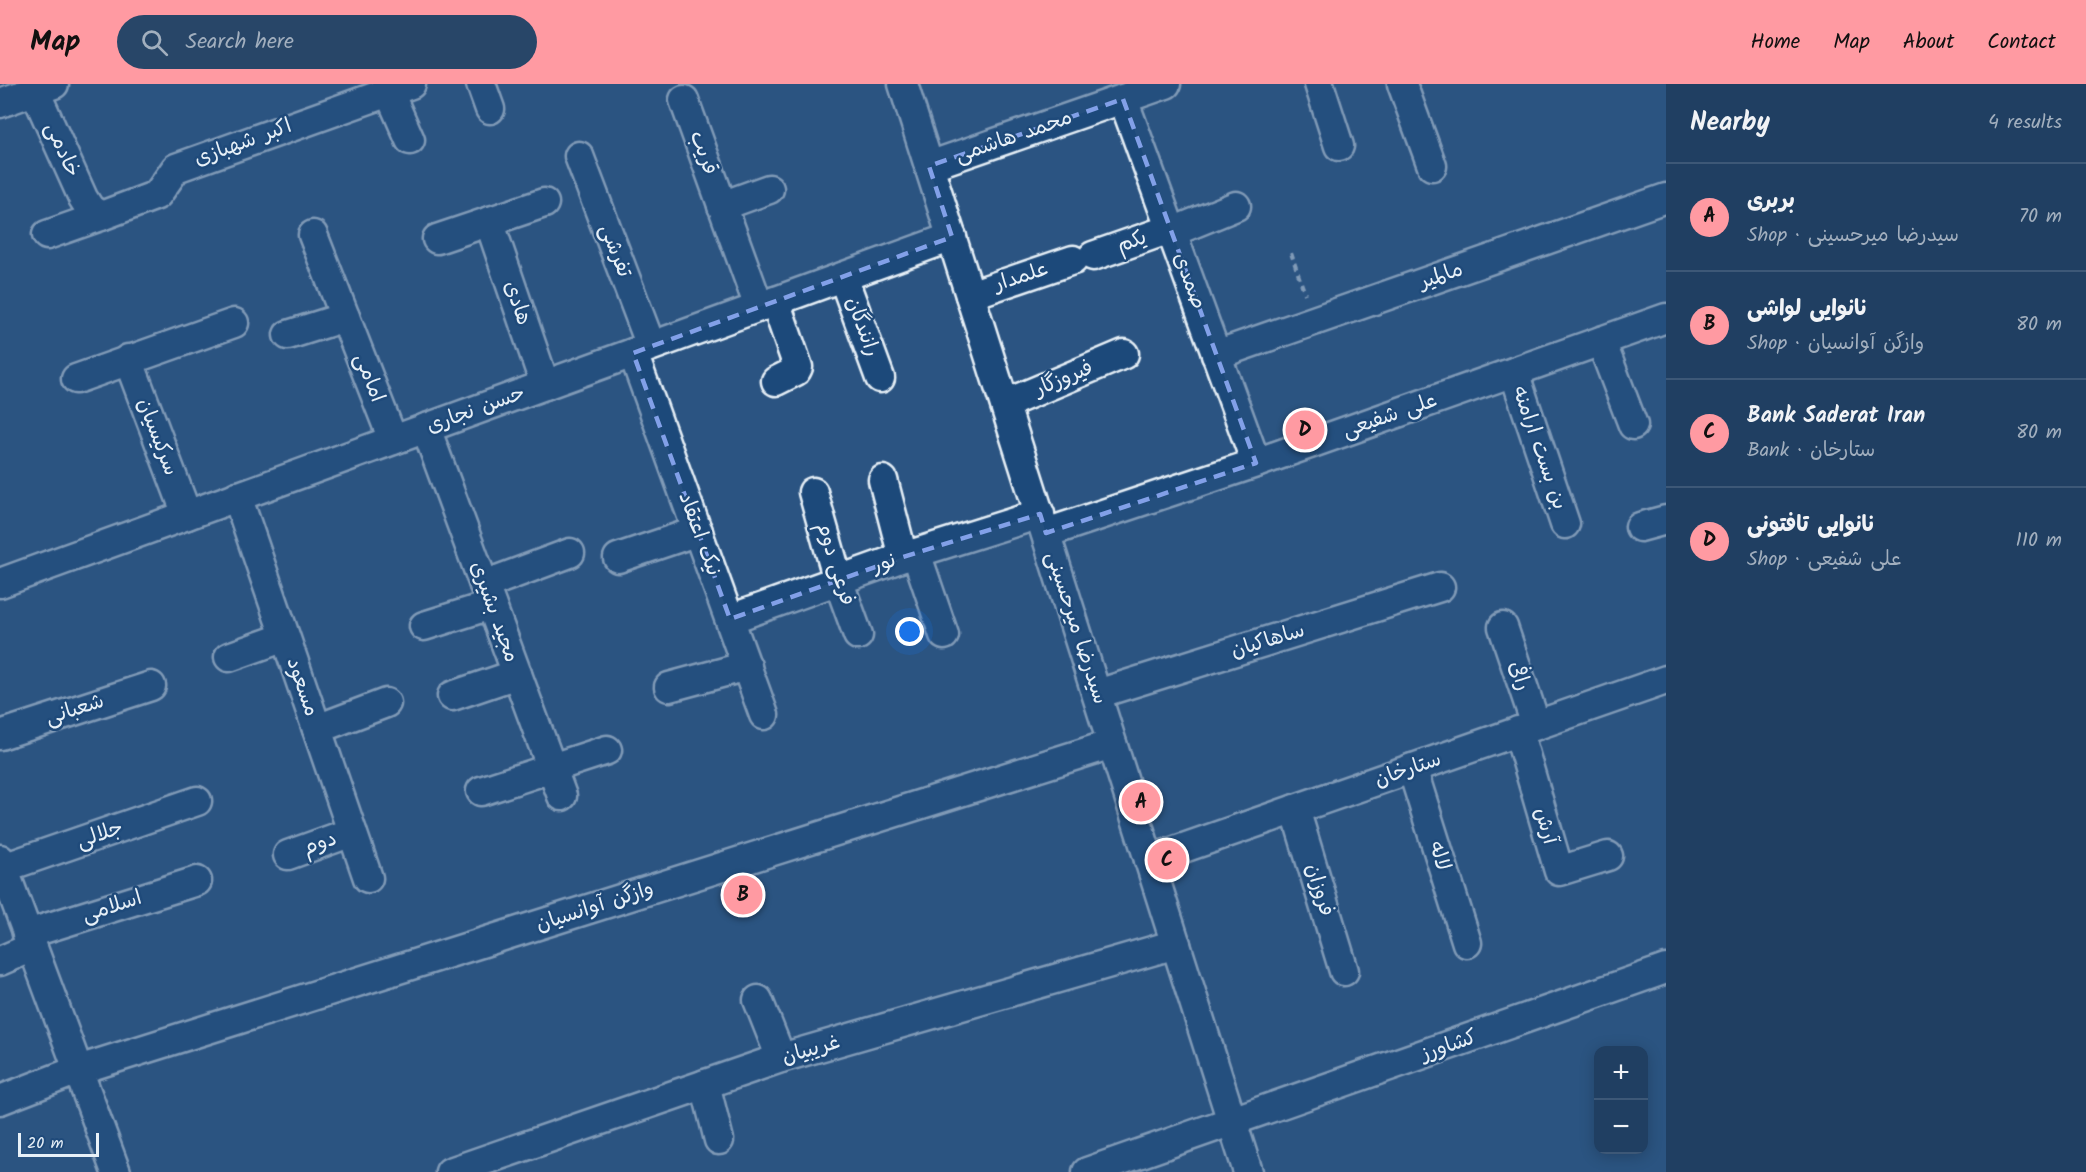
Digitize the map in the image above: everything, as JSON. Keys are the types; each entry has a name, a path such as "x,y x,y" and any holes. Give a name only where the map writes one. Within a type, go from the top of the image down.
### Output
{"street":[{"name":"سیدرضا میرحسینی","path":"903,84 1248,1172"},
{"name":"محمد هاشمی","path":"930,166 1127,93 1166,84"},
{"path":"1319,84 1339,146"},
{"path":"1402,84 1432,165"},
{"path":"0,103 45,87"},
{"name":"خادمی","path":"45,87 95,212"},
{"path":"400,88 410,140"},
{"name":"اکبر شهبازی","path":"48,235 95,212 157,195 176,168 400,88"},
{"name":"صمدی","path":"1127,93 1171,230 1256,463"},
{"name":"قریب","path":"684,99 722,206 798,367 796,371 776,381"},
{"name":"تفرشی","path":"579,156 642,350"},
{"path":"722,206 769,189"},
{"name":"مالمیر","path":"1216,355 1666,198"},
{"path":"437,238 544,202"},
{"name":"یکم","path":"1083,258 1171,230 1236,206"},
{"name":"هادی","path":"489,221 545,385"},
{"name":"امامی","path":"313,235 393,440"},
{"name":"حسن نجاری","path":"0,582 952,237"},
{"name":"علمدار","path":"970,295 1083,258"},
{"name":"رانندگان","path":"843,277 880,378"},
{"path":"288,335 345,317"},
{"name":"علی شفیعی","path":"1043,524 1256,463 1666,318"},
{"path":"76,379 234,323"},
{"path":"1601,341 1633,425"},
{"name":"نیک اعتقاد","path":"642,350 698,531 764,715"},
{"name":"فیروزگار","path":"1005,404 1124,354"},
{"name":"سرکیسیان","path":"128,359 187,515"},
{"name":"بن بست ارامنه","path":"1514,372 1565,524"},
{"name":"مجید بشیری","path":"426,428 562,796"},
{"path":"883,480 910,555 944,635"},
{"name":"فرعی دوم","path":"813,492 838,580 858,635"},
{"name":"مسعود","path":"237,496 368,878"},
{"name":"نور","path":"730,619 910,555 1043,524"},
{"path":"618,558 698,531"},
{"path":"424,626 570,553"},
{"name":"ساهاکیان","path":"1097,694 1440,587"},
{"name":"رافی","path":"1503,627 1527,728"},
{"path":"229,657 285,637"},
{"path":"669,687 747,666"},
{"path":"452,696 517,674"},
{"name":"ستارخان","path":"1149,860 1666,680"},
{"name":"شعبانی","path":"0,735 151,686"},
{"path":"317,729 386,703"},
{"name":"آرش","path":"1527,728 1559,871 1608,856"},
{"name":"وازگن آوانسیان","path":"0,1100 78,1070 1112,744"},
{"path":"481,791 607,750"},
{"name":"لاله","path":"1412,768 1467,943"},
{"name":"جلالی","path":"2,864 197,801"},
{"name":"فروزان","path":"1295,809 1344,970"},
{"name":"دوم","path":"288,855 352,832"},
{"path":"2,864 116,1172"},
{"name":"اسلامی","path":"0,961 30,941 197,880"},
{"name":"غریبیان","path":"450,1172 781,1058 1176,944"},
{"name":"کشاورز","path":"1087,1172 1666,969"},
{"path":"758,1000 781,1058"},
{"path":"705,1084 719,1140"}],"path":[{"path":"1291,253 1314,321"}],"highlighted area":[{"path":"1123,99 1256,463 1046,533 1040,514 903,557 730,619 633,353 952,237 929,166"}],"place":[{"name":"نانوایی تافتونی","path":"1305,430"},
{"name":"بربری","path":"1141,802"},
{"name":"Bank Saderat Iran","path":"1167,860"},
{"name":"نانوایی لواشی","path":"743,895"}]}
